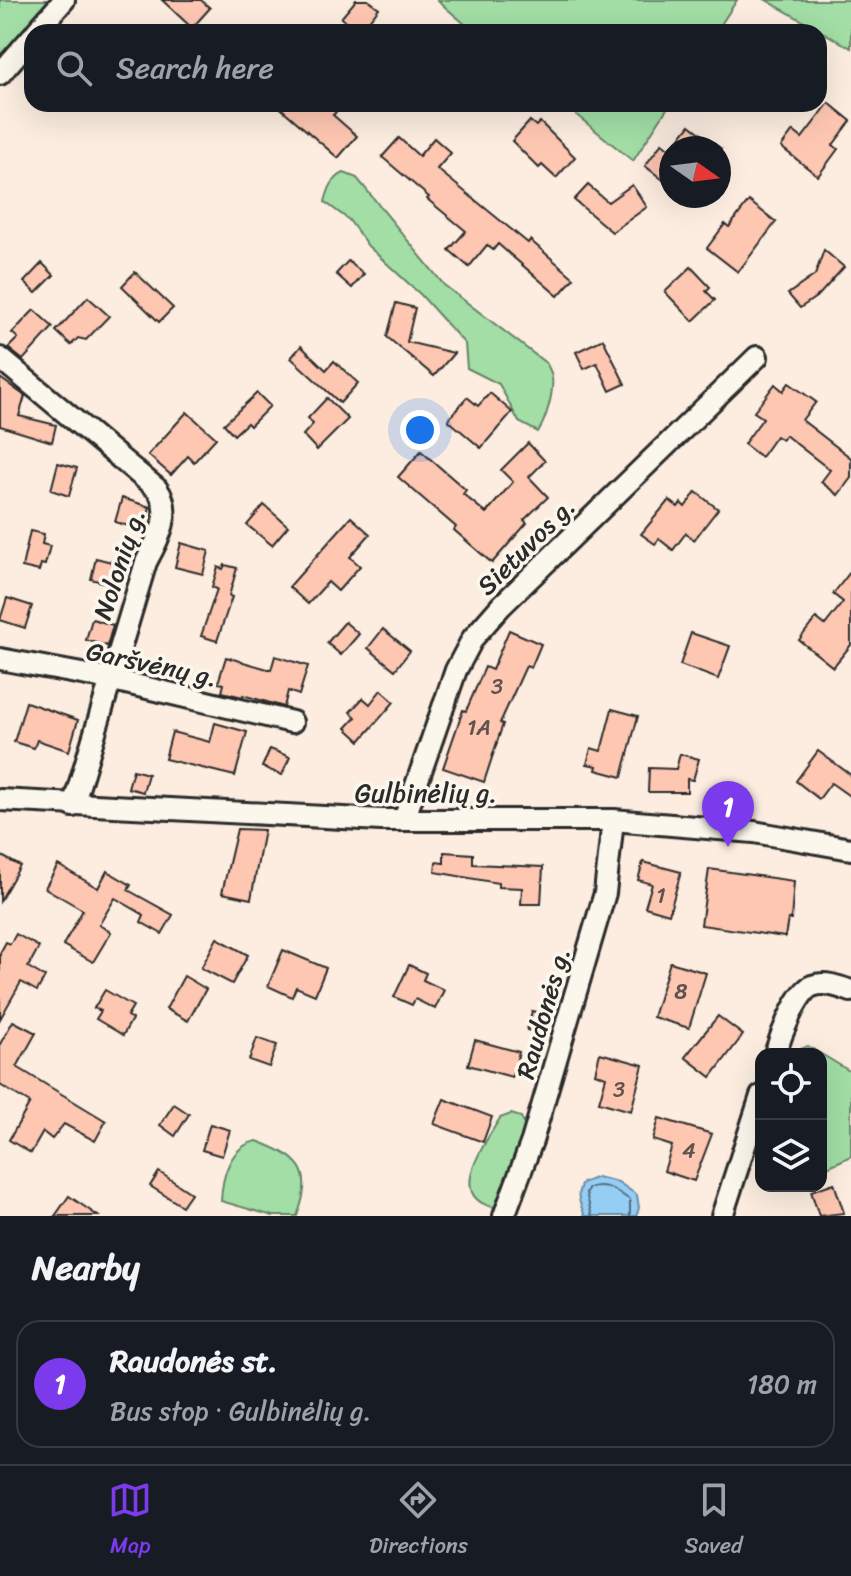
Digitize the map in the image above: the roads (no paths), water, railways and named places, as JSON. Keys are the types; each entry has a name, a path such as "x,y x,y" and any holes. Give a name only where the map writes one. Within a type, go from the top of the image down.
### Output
{"street":[{"path":"43,24 64,0"},
{"path":"0,74 24,46"},
{"name":"Sietuvos g.","path":"404,820 456,670 473,638 501,606 757,357"},
{"name":"Nolonių g.","path":"0,358 157,489 164,499 159,538 146,562 73,806"},
{"name":"Garšvėnų g.","path":"0,659 109,679 292,722"},
{"name":"Gulbinėlių g.","path":"0,800 404,820 613,820 754,832 851,849"},
{"name":"Raudonės g.","path":"504,1216 537,1127 605,893 613,820"},
{"path":"777,1048 803,993 810,986 823,984 851,991"},
{"path":"722,1216 755,1114"}],"water":[{"path":"597,1177 618,1182 637,1195 639,1208 636,1216 585,1216 579,1200 580,1188 582,1183"}],"place":[{"name":"Raudonės st.","path":"728,847"}]}
